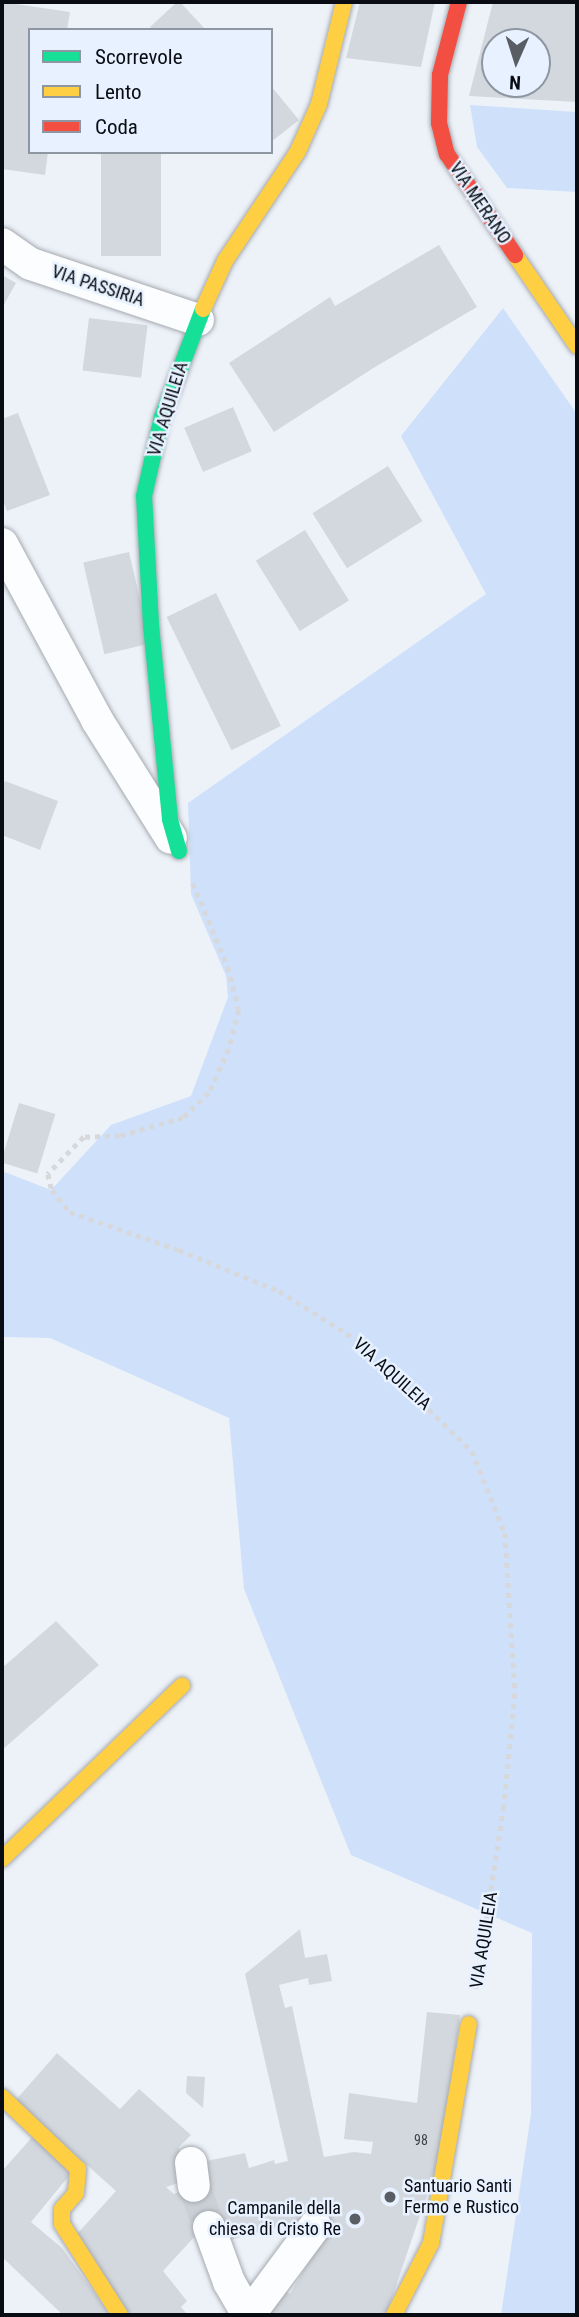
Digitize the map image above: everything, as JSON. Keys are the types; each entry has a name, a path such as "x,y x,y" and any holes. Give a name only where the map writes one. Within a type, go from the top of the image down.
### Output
{"street":[{"name":"VIA AQUILEIA","path":"179,851 170,819 151,625 144,496 162,417 198,320 225,261 262,201 298,152 319,104 344,2"},
{"name":"VIA MERANO","path":"459,2 440,75 439,123 447,154 577,346"},
{"name":"VIA PASSIRIA","path":"2,244 31,264 198,320"},
{"path":"2,544 97,720 179,851"},
{"path":"2,1859 182,1686"},
{"path":"394,2315 430,2242 469,2024"},
{"path":"2,2097 78,2169 76,2193 62,2209 62,2224 120,2315"},
{"path":"209,2227 229,2282 249,2315 315,2226"}],"path":[{"name":"VIA AQUILEIA","path":"179,851 229,967 239,1010 229,1049 209,1093 183,1118 120,1136 84,1138 48,1174 51,1190 70,1212 179,1250 279,1291 358,1340 472,1451 505,1533 515,1693 504,1806 469,2024"}],"shaded area":[{"path":"470,105 577,112 577,192 507,188 477,147"},
{"path":"503,308 577,414 577,2315 501,2315 531,2114 532,1933 351,1855 244,1589 229,1418 50,1338 2,1337 2,1171 51,1190 111,1125 191,1096 228,997 226,976 191,894 188,803 486,594 401,436"}],"building":[{"path":"2,2 70,12 67,28 28,28 28,154 48,154 45,175 2,169"},
{"path":"180,2 204,28 151,28"},
{"path":"360,2 435,2 421,67 346,58"},
{"path":"493,2 577,2 577,102 505,98 551,98 551,28 486,28"},
{"path":"481,49 481,97 469,96"},
{"path":"273,88 299,120 273,140"},
{"path":"101,154 161,154 161,256 101,256"},
{"path":"439,245 477,307 375,367 274,432 229,363 330,297 335,306"},
{"path":"2,275 16,283 2,308"},
{"path":"89,318 148,325 141,378 83,371"},
{"path":"233,407 252,451 203,472 184,428"},
{"path":"18,413 50,495 7,511 2,498 2,419"},
{"path":"388,466 422,521 347,568 313,513"},
{"path":"305,530 349,600 300,631 256,561"},
{"path":"129,552 150,644 104,654 83,563"},
{"path":"216,593 281,726 231,750 167,617"},
{"path":"5,781 58,801 40,850 2,835 2,788"},
{"path":"19,1103 55,1114 37,1173 2,1163"},
{"path":"56,1621 99,1665 2,1750 2,1668"},
{"path":"300,1929 305,1958 327,1954 332,1981 309,1985 308,1978 279,1985 285,2008 292,2006 324,2157 354,2152 371,2154 373,2142 344,2139 349,2093 417,2103 427,2012 460,2015 442,2151 386,2315 266,2315 282,2289 290,2294 330,2225 301,2220 220,2243 197,2234 163,2271 187,2301 181,2307 188,2315 123,2315 77,2234 116,2191 15,2101 57,2053 120,2109 139,2089 191,2135 179,2147 188,2180 166,2187 174,2194 198,2185 197,2163 245,2153 249,2168 274,2160 275,2164 288,2161 245,1974"},
{"path":"187,2076 205,2077 203,2108 186,2093"},
{"path":"34,2135 73,2171 31,2222 62,2248 110,2315 63,2315 2,2257 2,2171"}],"tunnel":[{"path":"194,2186 209,2227"}],"traffic: fast":[{"path":"179,851 170,819 151,625 144,496 162,417 203,309"}],"traffic: slow":[{"path":"203,309 225,261 298,151 319,104 344,2"},
{"path":"515,255 577,346"},
{"path":"2,1859 182,1686"},
{"path":"394,2315 431,2243 469,2024"},
{"path":"2,2097 78,2169 76,2193 62,2209 62,2224 120,2315"}],"traffic: jam":[{"path":"459,2 440,75 439,123 447,154 515,255"}],"place":[{"name":"Santuario Santi Fermo e Rustico","path":"390,2197"},
{"name":"Campanile della chiesa di Cristo Re","path":"355,2219"}]}
